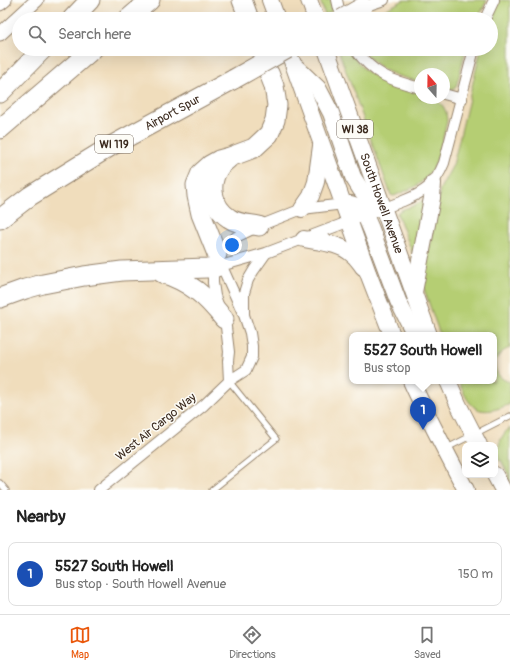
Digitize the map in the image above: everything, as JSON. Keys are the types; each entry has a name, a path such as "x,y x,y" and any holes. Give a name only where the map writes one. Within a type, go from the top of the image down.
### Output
{"highway":[{"path":"79,12 90,0"},
{"path":"136,12 150,0"},
{"path":"242,0 246,12"},
{"path":"339,9 368,4"},
{"path":"0,93 36,56"},
{"path":"0,129 85,56"},
{"name":"Airport Spur","path":"0,219 30,196 111,146 234,79 291,58"},
{"path":"0,298 25,289 78,276 109,272 155,270 217,260 201,214 196,196 196,185 202,173 210,165 219,160 254,148 269,134 275,120 277,105 274,86 269,73"},
{"path":"230,157 219,168 213,181 213,196 219,209 229,219 243,224 259,226"},
{"path":"155,270 178,278 193,287 205,297 224,318"}],"main road":[{"path":"270,0 274,12"},
{"path":"309,0 313,12"},
{"name":"South Howell Avenue","path":"329,56 428,332"},
{"path":"291,58 318,88 331,113 353,177 361,190 370,200 384,208"},
{"name":"WI 38","path":"291,58 349,221 391,332"},
{"path":"302,209 311,196 316,182 322,143"},
{"path":"414,292 432,198 433,183"},
{"path":"344,204 357,206 365,215 398,301 414,332"},
{"path":"304,239 346,249 354,255 368,273"},
{"path":"412,384 466,490"},
{"path":"445,384 458,404"},
{"path":"449,384 476,439"},
{"path":"497,478 503,490"}],"street":[{"path":"0,4 5,0"},
{"path":"24,12 37,0"},
{"path":"368,4 384,0"},
{"path":"488,12 494,0"},
{"path":"0,34 12,23"},
{"path":"362,56 368,64 381,75 414,86"},
{"path":"217,260 266,253 413,197 424,191 433,183 441,171 444,163 472,56"},
{"path":"450,96 462,99"},
{"path":"229,381 229,346 226,327 215,296 213,283 213,274 217,260 236,237 259,226 302,209 344,204"},
{"name":"West Air Cargo Way","path":"99,490 204,405 229,381 246,370 252,357 252,346 250,333 244,315 244,293 248,280 266,253"},
{"path":"217,260 224,271 244,315"}],"lane":[{"path":"212,490 276,439 229,381"},
{"path":"444,449 476,439 510,416"},
{"path":"0,483 6,490"}],"green space":[{"path":"320,0 331,0 334,10 330,12 324,12"},
{"path":"404,0 487,0 481,12 381,12"},
{"path":"499,0 510,0 510,348 504,351 497,358 497,332 439,332 424,289 424,279 440,189 453,165 479,56 498,56 498,12 494,12"},
{"path":"341,56 354,56 363,68 379,80 414,91 414,104 441,104 446,112 447,121 439,154 434,167 425,179 415,187 394,196 391,195"},
{"path":"367,56 464,56 456,87 454,89 450,89 450,68 414,68 414,80 388,72"},
{"path":"425,199 414,257 397,213"},
{"path":"497,372 503,379 510,382 510,404 501,408 485,411 480,410 475,408 465,396 459,384 497,384"},
{"path":"510,428 510,482 507,477 509,476 501,460 499,461 498,456 501,438"}],"place":[{"name":"5527 South Howell","path":"423,430"}]}
